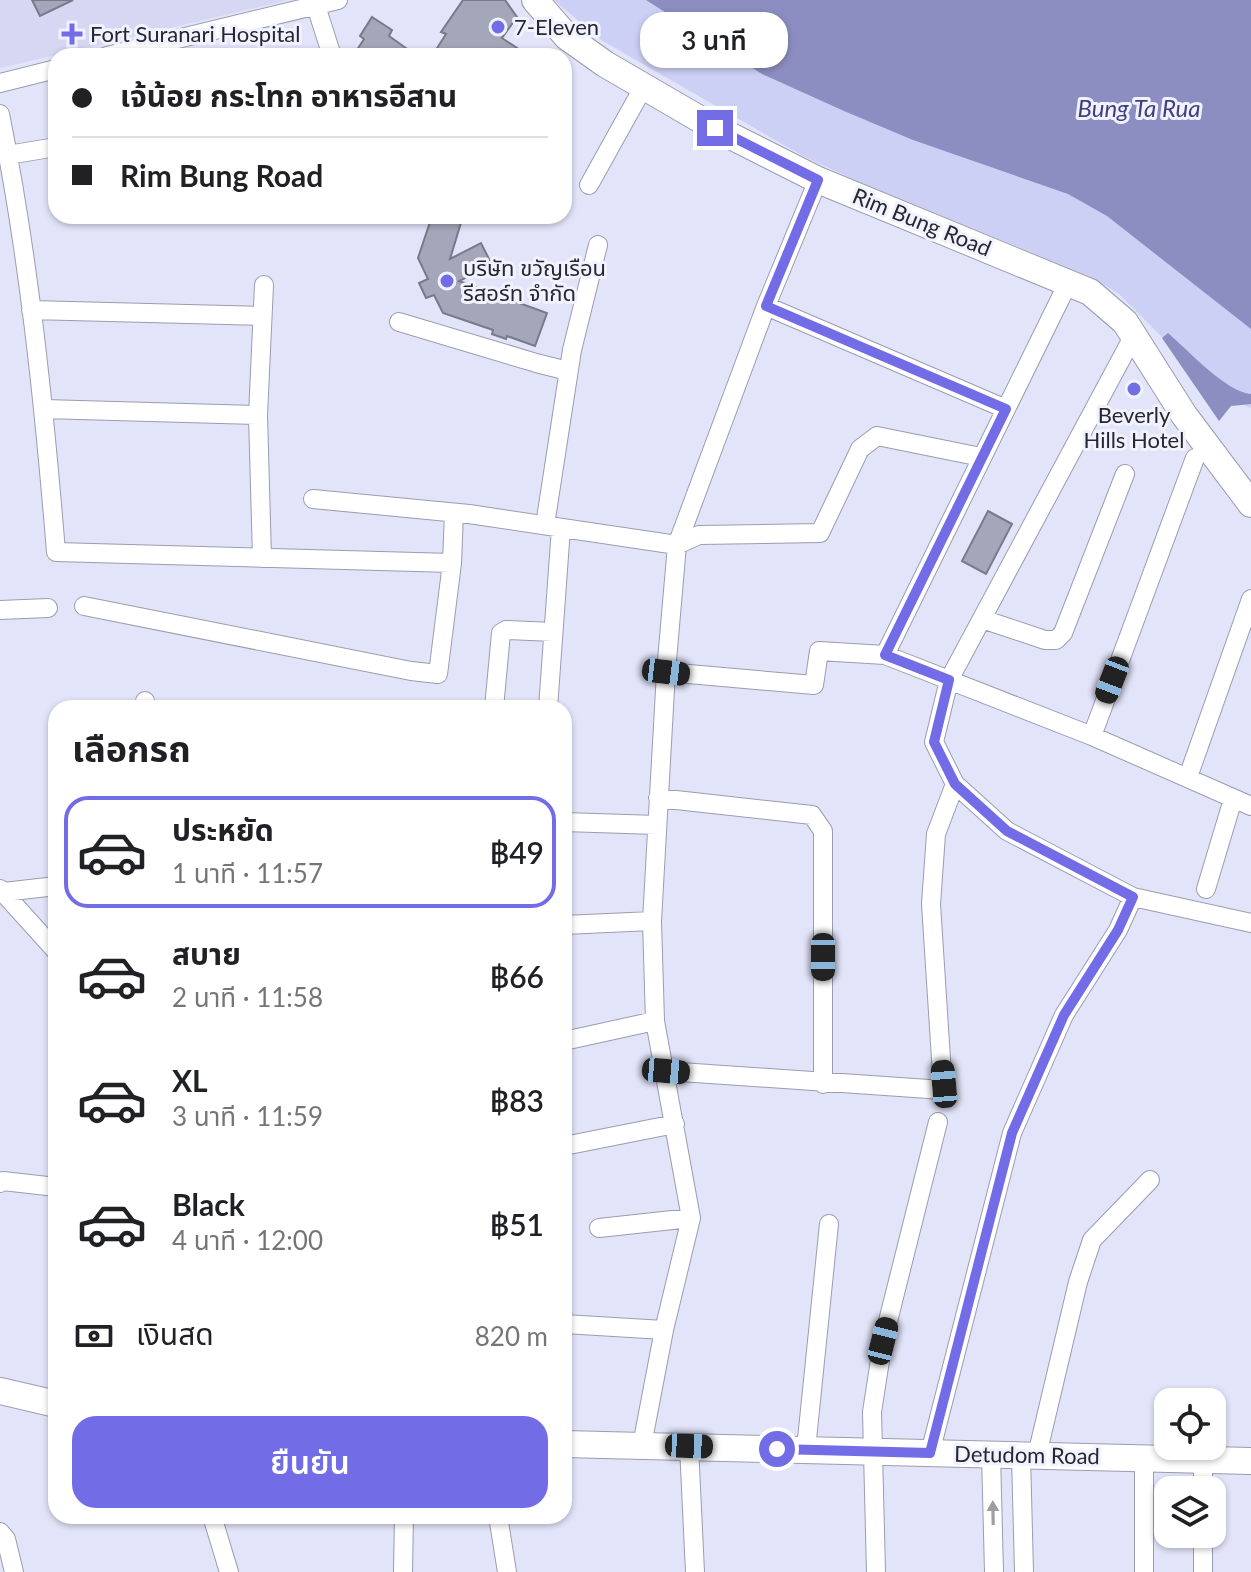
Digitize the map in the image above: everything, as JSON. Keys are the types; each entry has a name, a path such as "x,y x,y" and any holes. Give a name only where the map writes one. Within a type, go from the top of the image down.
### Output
{"main road":[{"name":"Rim Bung Road","path":"535,0 567,37 715,128 818,180 1090,292 1125,322 1184,415 1251,504"},
{"path":"0,1391 48,1402"},
{"name":"Detudom Road","path":"572,1444 1154,1458"},
{"name":"Detudom Road","path":"1203,1460 1251,1461"}],"street":[{"path":"140,48 338,0"},
{"path":"316,6 329,48"},
{"path":"0,83 48,71"},
{"path":"589,185 644,86"},
{"path":"0,114 8,155 7,190 31,310 44,409 56,552 452,563"},
{"path":"8,155 48,148"},
{"path":"642,1445 664,1330 691,1218 655,1021 652,921 666,672 677,545 766,306 818,180"},
{"path":"549,700 553,632 553,527 568,371 598,245"},
{"path":"885,655 1069,281"},
{"path":"262,558 258,415 264,285"},
{"path":"766,306 1006,409"},
{"path":"31,310 261,316"},
{"path":"399,322 568,371"},
{"path":"1134,335 949,680 934,742 955,784 1007,831 1133,897 1251,923"},
{"path":"44,409 258,415"},
{"path":"313,499 454,513 677,545 699,535 820,533 860,449 877,436 981,457"},
{"path":"1092,736 1195,458"},
{"path":"982,619 1045,640 1056,640 1063,633 1125,474"},
{"path":"84,606 438,674 452,563 454,513"},
{"path":"1188,777 1251,599"},
{"path":"0,610 48,608"},
{"path":"494,700 501,633 506,630 553,632"},
{"path":"666,672 814,685 819,651 885,655 1092,736 1251,806"},
{"path":"666,1071 943,1090 931,904 936,834 955,784"},
{"path":"658,798 812,815 823,831 823,1084"},
{"path":"1206,889 1233,799"},
{"path":"572,822 657,825"},
{"path":"2,890 48,887"},
{"path":"2,890 48,942"},
{"path":"930,1453 1012,1133 1064,1015 1118,930 1133,897"},
{"path":"572,925 652,921"},
{"path":"572,1039 655,1021"},
{"path":"876,1572 872,1412 883,1341 938,1122"},
{"path":"572,1144 675,1124"},
{"path":"1024,1572 1029,1455 1092,1240 1150,1180"},
{"path":"0,1183 48,1186"},
{"path":"599,1228 691,1218"},
{"path":"806,1449 829,1224"},
{"path":"572,1324 664,1330"},
{"path":"689,1446 695,1572"},
{"path":"991,1454 994,1572"},
{"path":"1144,1458 1144,1572"},
{"path":"1203,1460 1203,1476"},
{"path":"214,1524 229,1572"},
{"path":"403,1572 404,1524"},
{"path":"499,1524 507,1572"},
{"path":"0,1532 6,1539 14,1572"},
{"path":"1203,1548 1203,1572"}],"shaded area":[{"name":"Fort Suranari Hospital","path":"0,0 289,0 85,48 48,48 48,57 0,68"},
{"name":"Bung Ta Rua","path":"554,0 1251,0 1251,408 1219,394 1119,294 1091,277 803,156 601,40"}],"water":[{"name":"Bung Ta Rua","path":"646,0 1251,0 1251,329 1107,216 1068,194 913,140 762,74"},
{"path":"1168,333 1219,379 1241,392 1251,394 1251,404 1231,406 1219,421 1162,338"}],"building":[{"path":"32,0 73,0 40,16"},
{"path":"463,0 505,0 517,17 502,38 517,48 437,48 446,34 441,32"},
{"path":"372,17 392,30 389,36 406,48 358,48 364,39 360,36"},
{"name":"บริษัท ขวัญเรือน รีสอร์ท จำกัด","path":"429,224 461,224 450,259 481,243 492,265 459,281 547,313 535,346 492,334 493,330 443,313 434,295 426,298 419,283 428,279 418,258"},
{"path":"988,511 1012,524 986,574 962,561"}],"place":[{"name":"7-Eleven","path":"498,27"},
{"name":"Fort Suranari Hospital","path":"72,34"},
{"name":"บริษัท ขวัญเรือน รีสอร์ท จำกัด","path":"447,281"},
{"name":"Beverly Hills Hotel","path":"1134,389"}],"route":[{"path":"715,128 818,180 766,306 1006,409 885,655 949,680 934,742 955,784 1007,831 1133,897 1118,930 1064,1015 1012,1133 930,1453 777,1449"}]}
